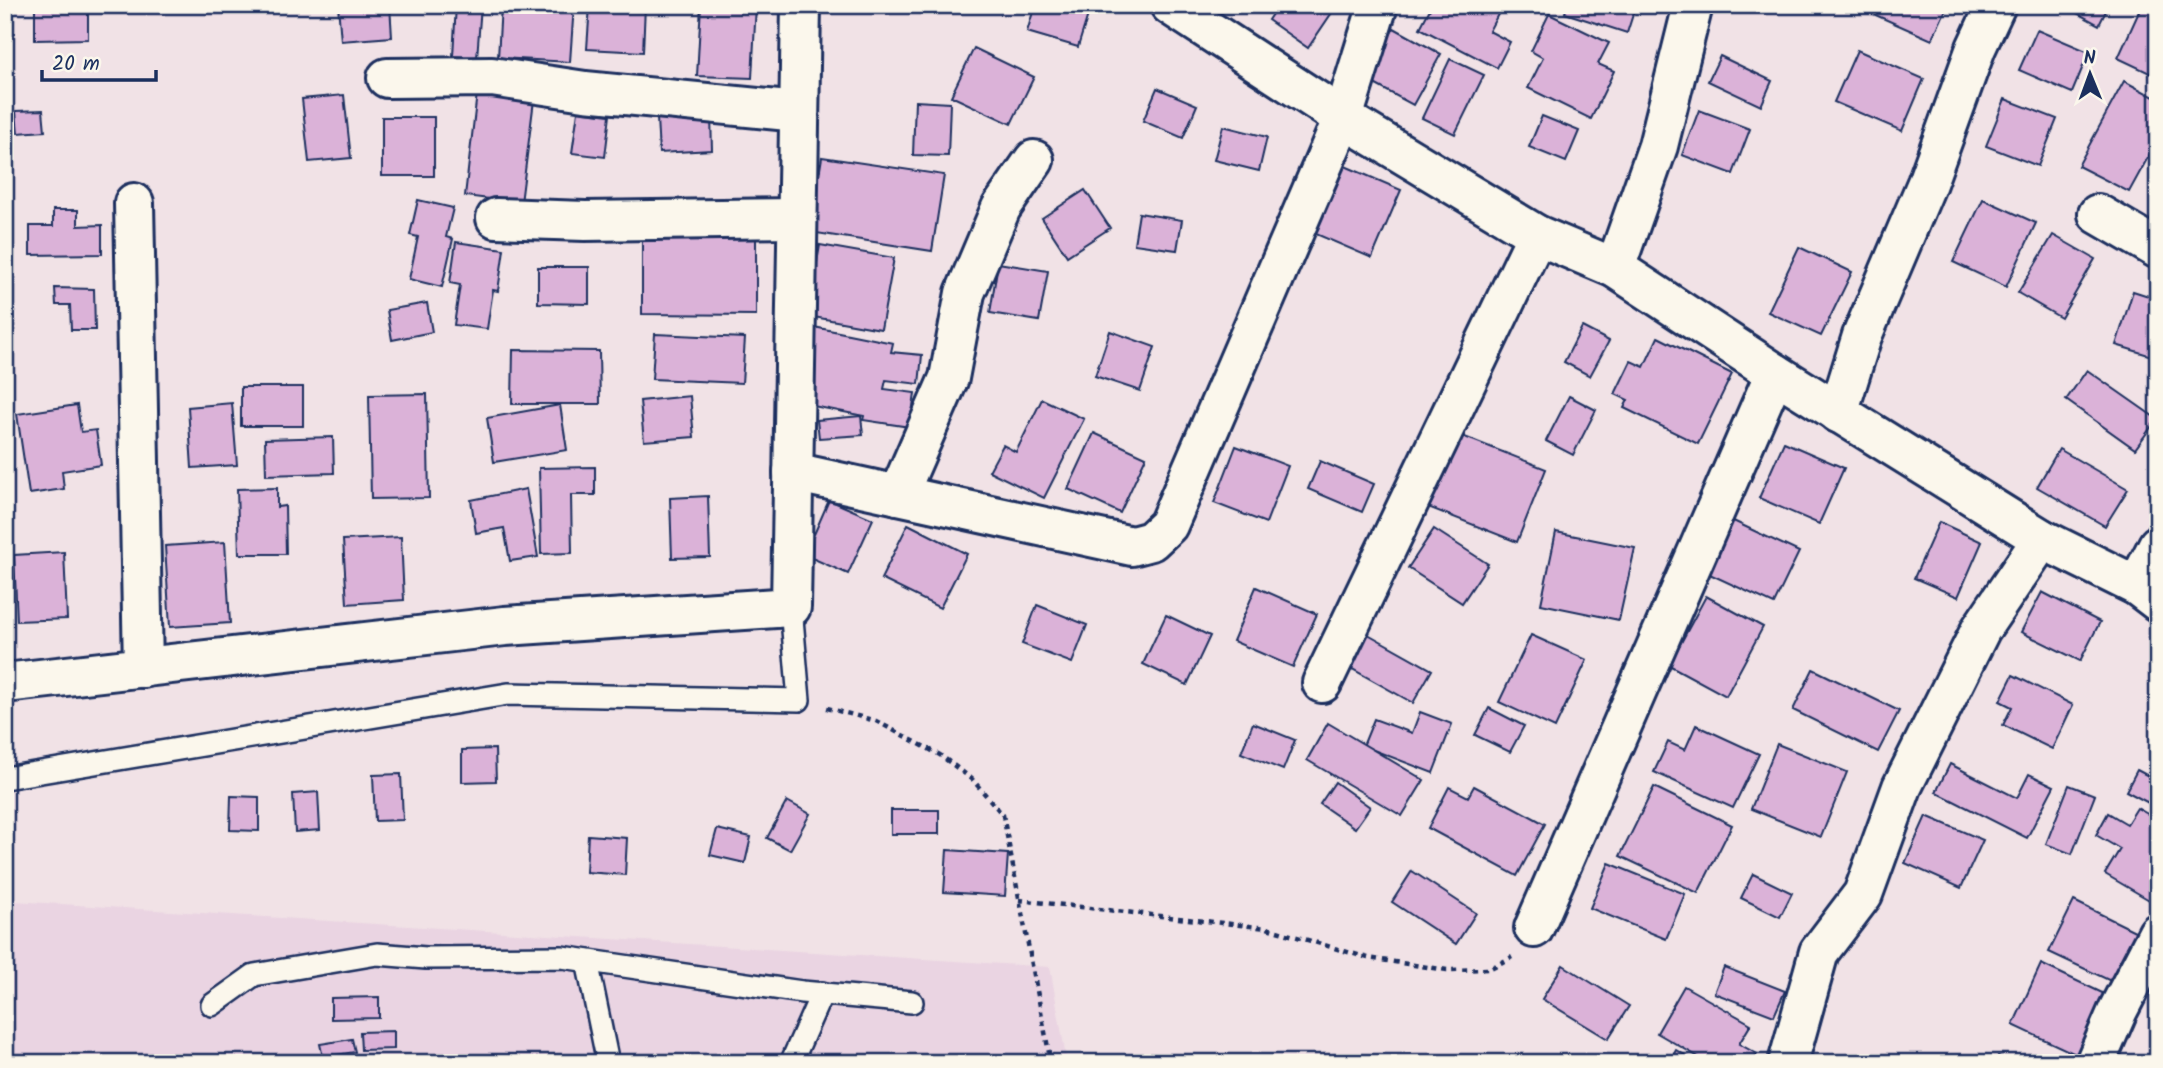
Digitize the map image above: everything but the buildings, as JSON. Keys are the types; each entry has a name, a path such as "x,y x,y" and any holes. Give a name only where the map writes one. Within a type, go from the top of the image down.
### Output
{"street":[{"path":"5,682 505,626 791,607 801,5"},
{"path":"1170,5 1343,118 1537,236 1615,268 1775,373 2042,539 2147,594 2158,545"},
{"path":"793,472 1132,546 1151,541 1168,525 1343,118 1378,5"},
{"path":"1615,268 1658,146 1693,5"},
{"path":"1839,413 1863,336 1927,183 1976,48 1996,5"},
{"path":"387,78 492,76 585,91 799,111"},
{"path":"898,495 949,377 965,293 1001,208 1034,160"},
{"path":"134,203 143,668"},
{"path":"2098,214 2158,249"},
{"path":"496,218 585,221 797,218"},
{"path":"1322,683 1537,236"},
{"path":"1534,928 1775,373"},
{"path":"1788,1063 1819,953 1863,894 1902,787 1981,629 2042,539"},
{"path":"2095,1063 2118,1010 2158,933"}],"lane":[{"path":"5,778 508,694 799,700 791,607"},
{"path":"212,1005 254,975 377,954 426,958 562,957 822,993 912,1002"},
{"path":"587,961 608,1063"},
{"path":"791,1063 822,993"}],"path":[{"path":"799,700 876,720 940,755 972,779 1003,815 1051,1063"},
{"path":"1019,900 1266,928 1368,958 1447,970 1489,969 1511,959 1534,928"}],"shaded area":[{"path":"5,902 1050,967 1067,1063 5,1063"}]}
